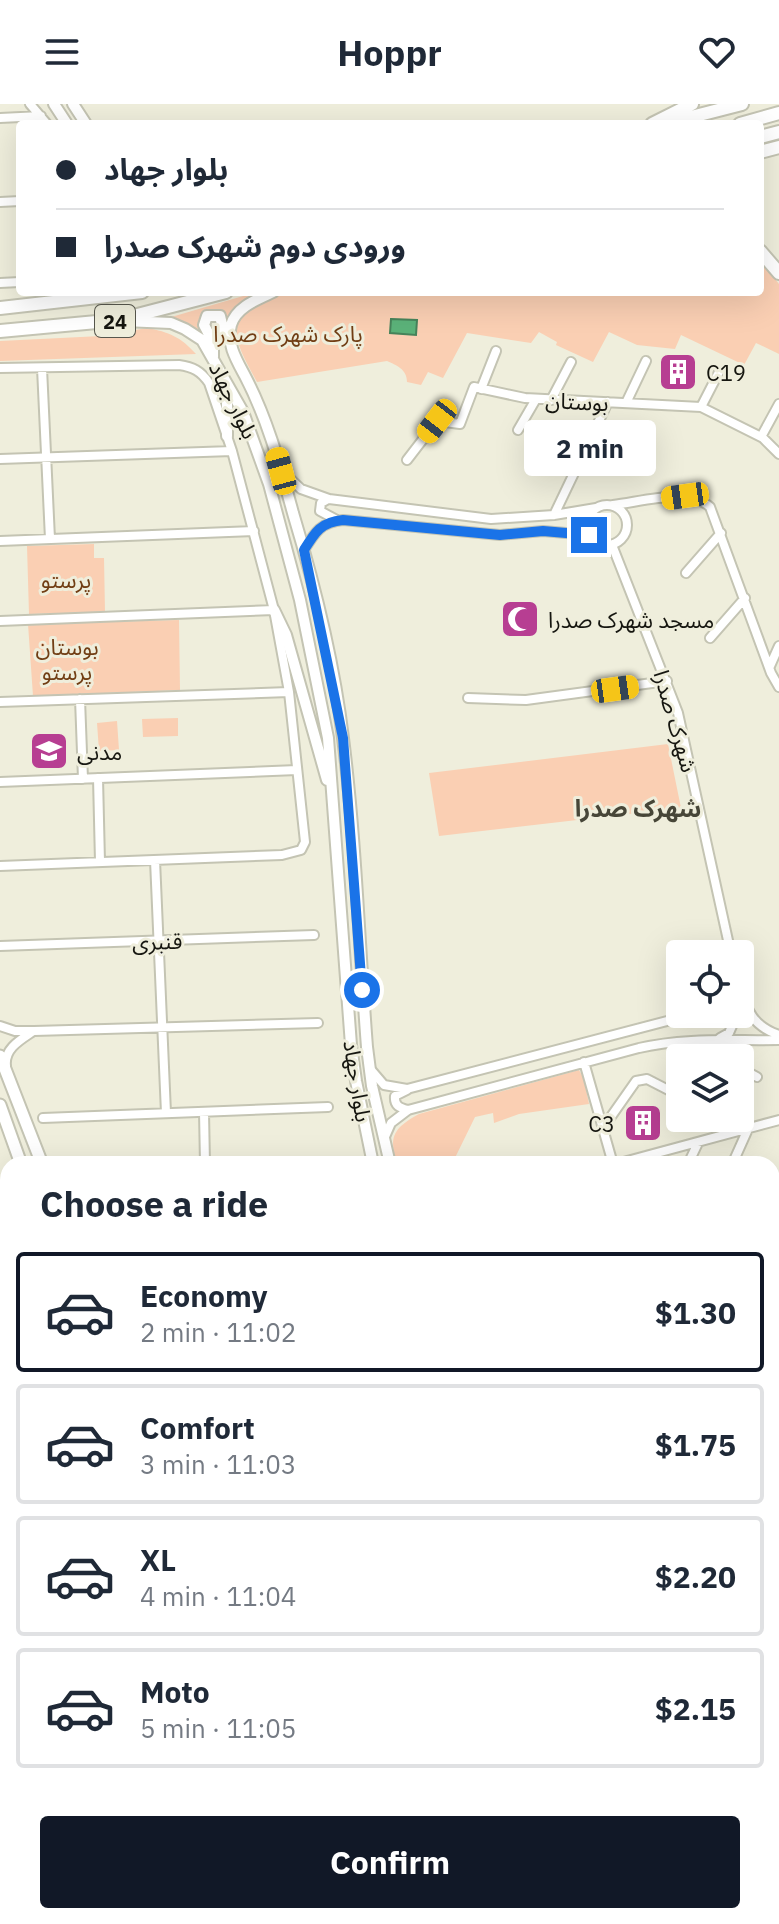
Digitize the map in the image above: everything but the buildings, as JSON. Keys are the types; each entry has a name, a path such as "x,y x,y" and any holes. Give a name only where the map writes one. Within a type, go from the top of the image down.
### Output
{"highway":[{"path":"660,120 692,104"},
{"path":"680,120 742,104"},
{"path":"754,120 779,113"},
{"path":"764,256 779,273"},
{"name":"24","path":"0,308 102,296"},
{"name":"24","path":"0,331 118,320 211,296"}],"main road":[{"path":"0,1056 39,1156"},
{"path":"0,1105 18,1156"}],"street":[{"path":"30,104 44,120"},
{"path":"0,118 44,120"},
{"name":"بلوار جهاد","path":"265,296 250,303 232,322 230,335 235,356 261,407 304,550 343,738 369,1066 388,1156"},
{"path":"213,357 213,342 205,331 204,322 207,316 215,314 223,320 227,346 235,356"},
{"name":"بلوار جهاد","path":"118,320 164,322 202,340 243,412 282,530 322,703 334,803 351,1045 371,1156"},
{"path":"407,460 437,421 460,424 474,387 481,389 496,351"},
{"path":"626,403 646,361"},
{"path":"551,400 571,362"},
{"path":"0,368 179,365 191,366 203,374 217,399 274,610 289,692 305,842 301,850 282,855 0,866"},
{"path":"42,368 50,539"},
{"path":"701,407 719,372"},
{"path":"227,384 227,436"},
{"name":"بوستان","path":"481,389 536,399 701,407 761,437 779,454"},
{"path":"518,430 536,399"},
{"path":"554,515 608,402"},
{"path":"761,437 779,404"},
{"path":"0,459 232,451"},
{"path":"281,471 301,489 329,499 491,519 554,515 694,497 710,507 779,687"},
{"path":"329,499 321,503 320,511 338,520 500,535 543,531 589,535 600,544 612,545 622,539 627,529 623,512 613,505"},
{"path":"589,535 587,521 596,508"},
{"path":"304,550 317,529 338,520"},
{"path":"0,541 254,531"},
{"path":"686,573 721,533"},
{"name":"شهرک صدرا","path":"612,545 678,713 728,940"},
{"path":"710,638 745,598"},
{"path":"274,610 286,635 334,803"},
{"path":"0,621 274,610"},
{"path":"770,666 779,646"},
{"path":"468,698 526,700 667,681"},
{"path":"0,702 289,692"},
{"path":"80,699 83,779"},
{"path":"0,782 297,770"},
{"path":"98,778 100,862"},
{"path":"155,860 166,1113"},
{"name":"قنبری","path":"0,946 314,935"},
{"path":"408,1110 394,1101 395,1096 407,1089 666,1021"},
{"path":"754,1022 779,1038"},
{"path":"0,1026 15,1031 34,1031 318,1023"},
{"path":"720,1039 731,1028"},
{"path":"7,1071 5,1061 11,1048 34,1031"},
{"path":"384,1140 391,1123 408,1110 657,1043 779,1038"},
{"path":"584,1062 612,1156"},
{"path":"369,1066 379,1082 390,1088 407,1089"},
{"path":"603,1128 636,1081 647,1079 666,1089"},
{"path":"43,1118 328,1107"},
{"path":"204,1112 205,1156"},
{"path":"754,1127 779,1120"},
{"path":"655,1156 737,1132"},
{"path":"736,1156 747,1132"},
{"path":"692,1156 698,1143"}],"green space":[{"name":"پارک شهرک صدرا","path":"764,265 779,284 779,354 756,343 744,365 681,335 675,349 637,345 609,332 593,362 556,345 557,342 539,332 531,343 467,333 443,378 428,372 421,385 407,382 403,371 387,361 257,382 241,351 236,328 248,309 271,296 764,296"},
{"path":"243,296 260,296 228,320 219,311 207,312 200,327 206,337 190,326 168,318"},
{"path":"147,328 174,336 196,354 0,361 0,341 101,336"},
{"name":"پرستو","path":"94,544 94,558 104,558 105,612 29,614 27,546"},
{"name":"بوستان پرستو","path":"179,620 180,690 33,696 28,624"},
{"path":"178,718 178,736 143,737 142,719"},
{"path":"117,721 119,750 99,751 97,723"},
{"path":"668,744 681,808 439,836 429,773"},
{"path":"579,1070 589,1104 519,1114 494,1123 493,1113 475,1117 456,1156 395,1156 395,1134 419,1114"}],"shaded area":[{"path":"391,319 417,320 416,335 390,333"}],"place":[{"name":"C19","path":"678,372"},
{"name":"مسجد شهرک صدرا","path":"520,619"},
{"name":"مدنی","path":"49,751"},
{"name":"C3","path":"643,1123"}],"district":[{"name":"شهرک صدرا","path":"638,808"}],"route":[{"path":"362,990 343,738 304,550 317,529 330,521 343,520 500,535 543,531 589,535"}]}
